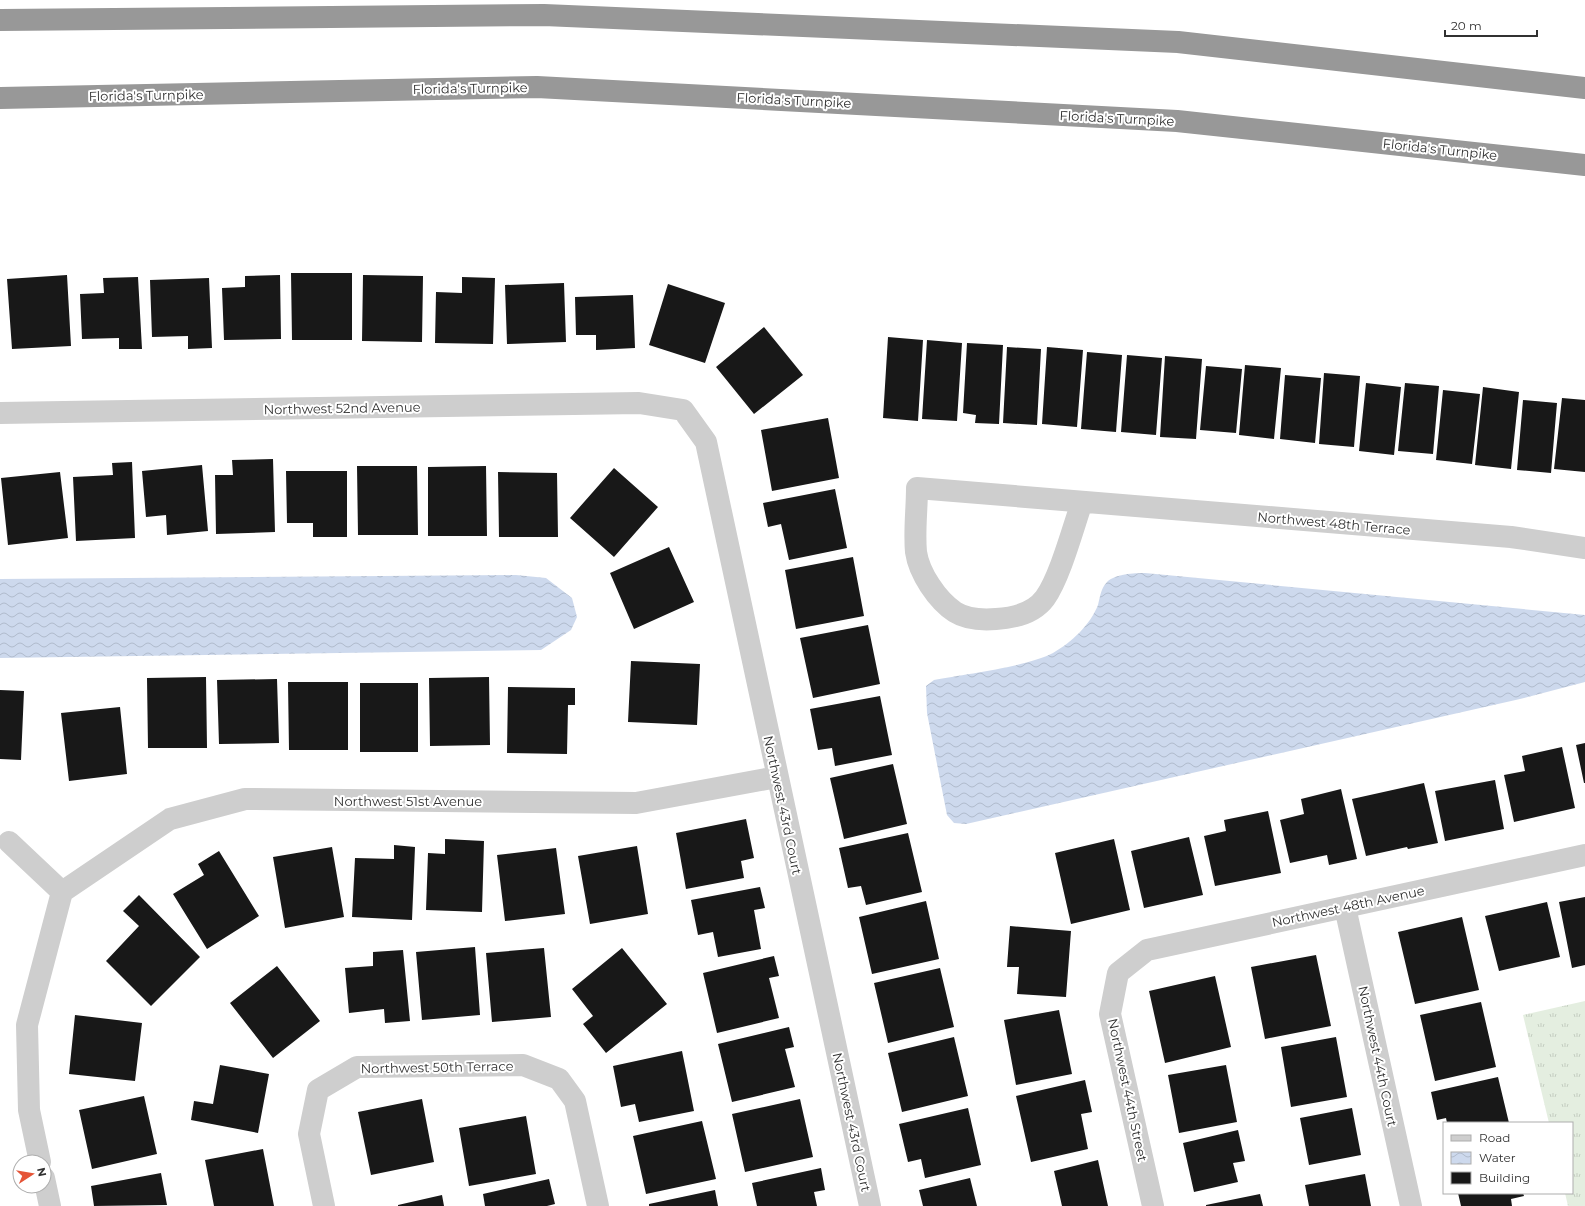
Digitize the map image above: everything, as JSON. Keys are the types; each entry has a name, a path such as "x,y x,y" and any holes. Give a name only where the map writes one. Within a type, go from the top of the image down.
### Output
{"highway":[{"path":"0,20 544,15 1178,42 1585,88"},
{"name":"Florida's Turnpike","path":"0,98 537,87 1177,121 1585,165"}],"street":[{"name":"Northwest 52nd Avenue","path":"0,414 639,403 683,410"},
{"name":"Northwest 43rd Court","path":"683,410 706,442 870,1206"},
{"name":"Northwest 48th Terrace","path":"1082,502 1054,582 1044,599 1030,610 1014,617 974,619 955,612 937,595 924,576 916,552 917,488 1511,537 1585,548"},
{"name":"Northwest 51st Avenue","path":"62,892 170,819 245,799 636,803 777,777"},
{"path":"9,842 62,892 27,1025 28,1110 38,1154"},
{"name":"Northwest 48th Avenue","path":"1118,973 1147,950 1585,855"},
{"name":"Northwest 44th Court","path":"1345,907 1411,1206"},
{"name":"Northwest 44th Street","path":"1118,973 1110,1014 1153,1206"},
{"name":"Northwest 50th Terrace","path":"324,1206 309,1134 318,1090 357,1067 523,1065 559,1078 575,1101 598,1206"},
{"path":"47,1194 50,1206"}],"green space":[{"path":"1585,1001 1585,1206 1568,1206 1565,1194 1573,1194 1573,1122 1549,1122 1523,1015"}],"water":[{"path":"1145,573 1585,615 1585,682 1520,699 966,824 954,823 947,815 927,713 926,686 934,680 995,670 1041,658 1053,653 1067,644 1085,626 1095,612 1102,590 1110,579 1130,574"},
{"path":"516,575 546,578 572,598 577,617 571,630 541,650 0,658 0,579"}],"building":[{"path":"291,273 352,273 352,340 292,340"},
{"path":"67,275 71,346 12,349 7,279"},
{"path":"280,275 281,339 224,340 222,288 245,287 245,276"},
{"path":"363,275 423,276 422,342 362,341"},
{"path":"138,277 142,349 119,349 119,338 82,339 80,294 104,293 103,278"},
{"path":"462,277 495,278 493,344 435,343 436,292 462,293"},
{"path":"209,278 212,348 188,349 188,336 152,337 150,280"},
{"path":"564,283 566,342 507,344 505,285"},
{"path":"668,284 725,303 705,363 649,345"},
{"path":"633,295 635,348 596,350 596,335 576,335 575,297"},
{"path":"764,327 803,375 754,414 716,367"},
{"path":"888,337 923,340 918,421 883,418"},
{"path":"927,340 962,343 957,421 922,419"},
{"path":"967,343 1003,345 999,424 975,423 976,415 963,413"},
{"path":"1007,347 1041,349 1037,425 1003,423"},
{"path":"1047,347 1083,350 1077,427 1042,424"},
{"path":"1087,352 1122,355 1116,432 1081,429"},
{"path":"1127,355 1162,358 1156,435 1121,432"},
{"path":"1165,356 1202,359 1196,439 1160,437"},
{"path":"1245,365 1281,368 1274,439 1239,435"},
{"path":"1206,366 1242,369 1236,433 1200,430"},
{"path":"1324,373 1360,376 1354,447 1319,444"},
{"path":"1285,375 1321,378 1315,443 1280,439"},
{"path":"1366,383 1401,387 1394,455 1359,451"},
{"path":"1405,383 1439,386 1433,454 1398,451"},
{"path":"1483,387 1519,392 1511,469 1475,465"},
{"path":"1443,390 1480,394 1472,464 1436,460"},
{"path":"1562,398 1585,400 1585,472 1554,469"},
{"path":"1523,400 1557,403 1551,473 1517,470"},
{"path":"828,418 839,478 772,491 761,430"},
{"path":"273,459 275,532 216,534 215,475 233,475 232,460"},
{"path":"132,462 135,538 76,541 73,477 113,475 112,463"},
{"path":"202,465 208,531 167,535 166,515 146,517 142,471"},
{"path":"357,466 417,466 418,535 358,535"},
{"path":"486,466 487,536 428,536 428,467"},
{"path":"614,468 658,507 614,557 570,518"},
{"path":"286,471 347,471 347,537 313,537 313,523 287,523"},
{"path":"60,472 68,538 8,545 1,478"},
{"path":"498,472 557,473 558,537 499,537"},
{"path":"835,489 847,548 789,560 781,524 768,527 763,503"},
{"path":"669,547 694,602 634,629 610,573"},
{"path":"853,557 864,616 796,629 785,570"},
{"path":"868,625 880,684 813,698 800,638"},
{"path":"631,661 700,664 697,725 628,722"},
{"path":"206,677 207,748 148,748 147,678"},
{"path":"489,677 490,745 430,746 429,678"},
{"path":"277,679 279,743 219,744 217,680"},
{"path":"288,682 348,682 348,750 289,750"},
{"path":"360,683 418,683 418,752 360,752"},
{"path":"508,687 575,688 575,705 568,705 567,754 507,753"},
{"path":"0,690 24,691 21,760 0,759"},
{"path":"880,696 892,755 835,766 832,748 818,750 810,709"},
{"path":"120,707 127,774 69,781 61,713"},
{"path":"1585,743 1585,783 1584,783 1576,745"},
{"path":"1562,747 1575,808 1514,822 1504,775 1525,771 1522,756"},
{"path":"893,764 907,824 844,839 830,778"},
{"path":"1495,780 1504,829 1445,841 1435,791"},
{"path":"1424,783 1438,843 1408,849 1407,847 1366,856 1352,799"},
{"path":"1341,789 1357,859 1329,865 1327,855 1290,863 1280,820 1304,814 1301,799"},
{"path":"1268,811 1281,873 1215,886 1204,836 1226,831 1224,820"},
{"path":"746,819 754,858 741,861 744,878 686,889 676,833"},
{"path":"908,833 922,892 866,905 861,886 848,888 839,848"},
{"path":"1189,837 1203,895 1144,908 1131,851"},
{"path":"445,839 484,841 482,912 426,910 428,853 445,854"},
{"path":"1114,839 1130,910 1071,924 1055,853"},
{"path":"394,845 415,847 412,920 352,917 355,858 394,859"},
{"path":"637,846 648,914 590,924 578,856"},
{"path":"332,847 344,917 285,928 273,857"},
{"path":"556,848 565,914 505,921 497,855"},
{"path":"219,851 259,916 207,949 173,894 204,875 198,864"},
{"path":"760,887 765,908 754,910 761,949 718,957 713,932 698,935 691,900"},
{"path":"139,895 200,957 151,1006 106,961 139,926 123,911"},
{"path":"1585,897 1585,965 1572,968 1559,902"},
{"path":"926,901 939,959 872,974 859,917"},
{"path":"1547,902 1560,957 1499,971 1485,916"},
{"path":"1462,917 1479,990 1415,1004 1398,932"},
{"path":"1010,926 1071,931 1066,997 1017,994 1019,967 1007,967"},
{"path":"475,947 480,1015 422,1020 416,952"},
{"path":"544,948 551,1017 492,1022 486,953"},
{"path":"622,948 667,1004 606,1053 583,1024 593,1016 572,989"},
{"path":"403,950 410,1021 385,1023 384,1009 349,1013 345,968 373,966 373,952"},
{"path":"1316,955 1331,1026 1265,1039 1251,967"},
{"path":"774,956 779,976 769,978 779,1018 717,1033 703,973"},
{"path":"277,966 320,1021 273,1058 230,1003"},
{"path":"940,968 954,1027 888,1043 874,983"},
{"path":"1215,976 1231,1047 1165,1063 1149,991"},
{"path":"1481,1002 1496,1067 1435,1081 1420,1015"},
{"path":"1059,1010 1072,1074 1016,1085 1004,1020"},
{"path":"75,1015 142,1023 135,1081 69,1074"},
{"path":"789,1027 794,1047 785,1049 795,1087 732,1102 718,1044"},
{"path":"954,1037 968,1096 902,1112 888,1053"},
{"path":"1336,1037 1347,1097 1291,1107 1281,1047"},
{"path":"682,1051 694,1111 639,1122 635,1104 621,1107 613,1066"},
{"path":"220,1065 269,1074 258,1133 191,1120 194,1101 213,1104"},
{"path":"1226,1065 1237,1122 1179,1133 1168,1075"},
{"path":"1498,1077 1509,1122 1447,1122 1446,1118 1437,1120 1431,1092"},
{"path":"1085,1080 1092,1112 1081,1114 1088,1149 1031,1162 1016,1096"},
{"path":"144,1096 157,1154 92,1169 79,1110"},
{"path":"422,1099 434,1162 371,1175 358,1112"},
{"path":"800,1099 813,1157 745,1172 732,1114"},
{"path":"968,1108 981,1165 925,1178 921,1159 908,1162 899,1124"},
{"path":"1352,1108 1361,1155 1309,1165 1300,1118"},
{"path":"526,1116 536,1174 469,1186 459,1128"},
{"path":"702,1121 716,1179 646,1194 633,1136"},
{"path":"1238,1130 1245,1161 1233,1163 1238,1182 1194,1192 1183,1143"},
{"path":"263,1149 274,1206 214,1206 205,1160"},
{"path":"1098,1160 1108,1206 1062,1206 1054,1171"},
{"path":"821,1168 825,1190 814,1192 817,1206 757,1206 752,1183"},
{"path":"161,1173 167,1205 94,1206 91,1186"},
{"path":"1365,1174 1371,1206 1309,1206 1305,1185"},
{"path":"970,1178 977,1206 923,1206 919,1190"},
{"path":"549,1179 555,1204 547,1206 485,1206 483,1194"},
{"path":"715,1190 718,1206 649,1206 649,1204"},
{"path":"1260,1194 1263,1206 1206,1206 1206,1205"},
{"path":"1458,1194 1523,1194 1524,1196 1511,1199 1512,1206 1461,1206"},
{"path":"442,1195 444,1206 398,1206 398,1205"}]}
